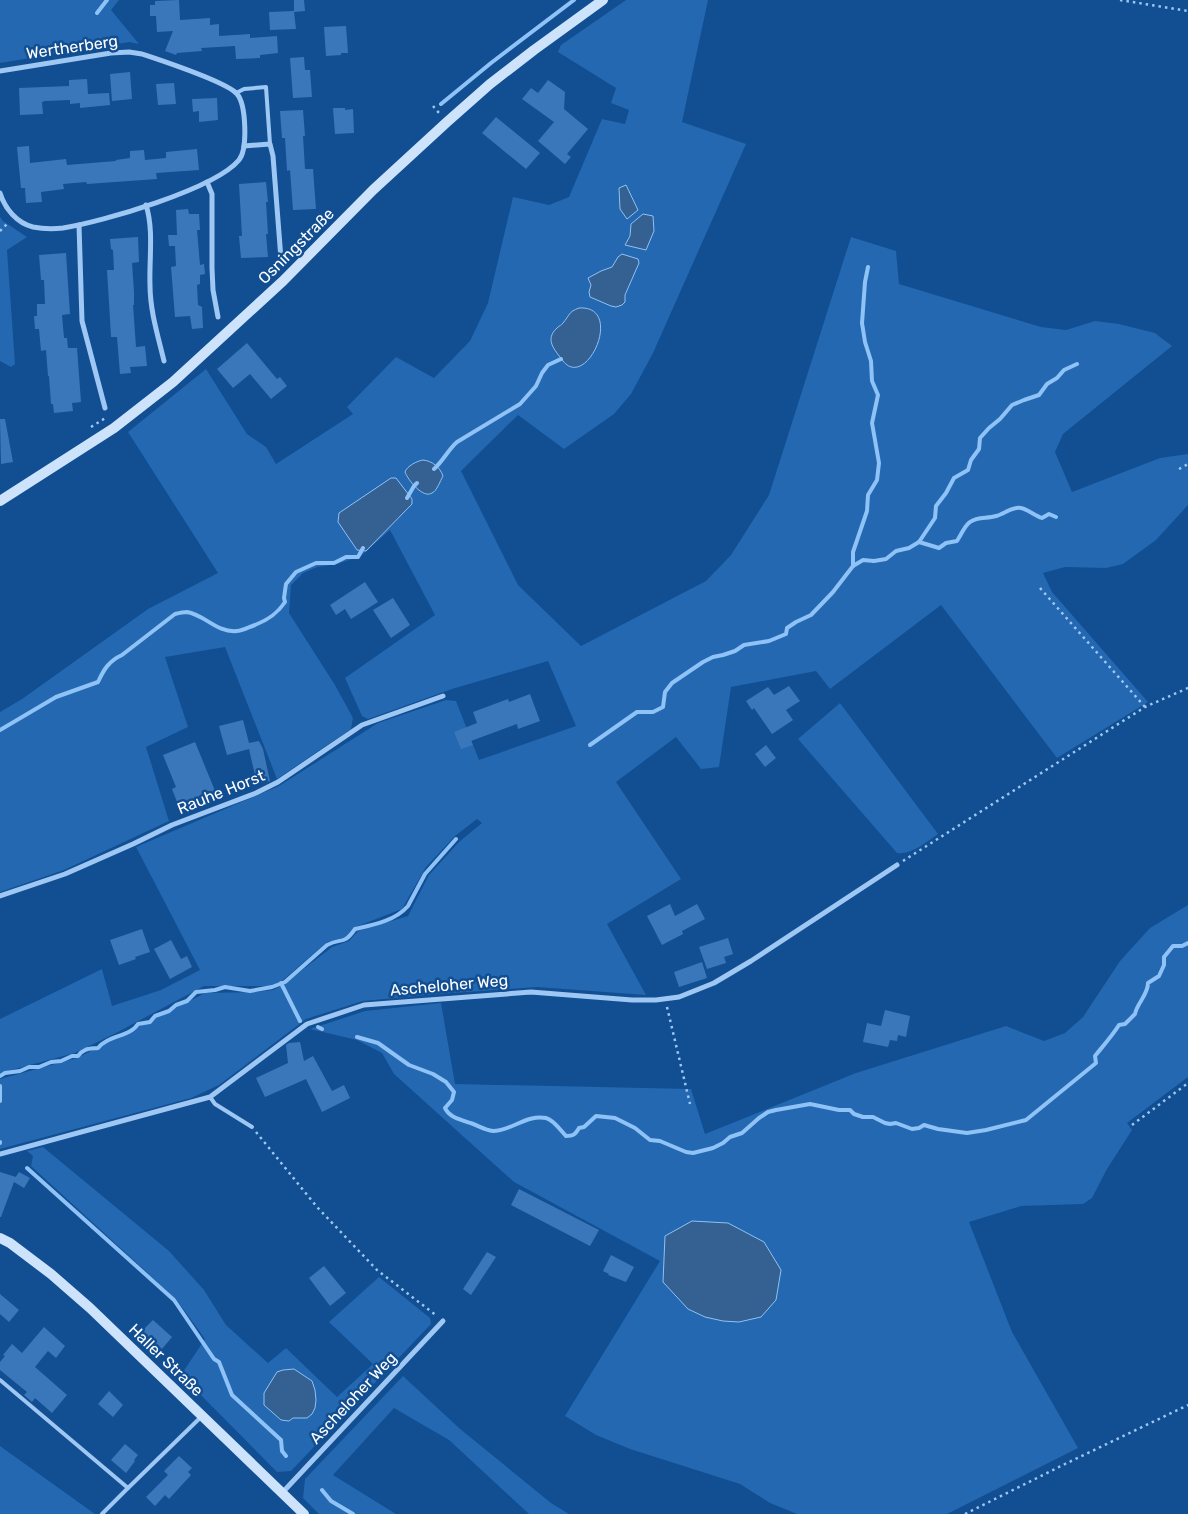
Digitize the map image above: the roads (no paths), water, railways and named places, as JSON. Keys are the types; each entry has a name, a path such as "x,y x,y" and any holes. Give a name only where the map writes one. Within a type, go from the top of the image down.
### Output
{"street":[{"name":"Osningstraße","path":"0,501 114,428 173,382 283,281 373,190 447,122 490,84 603,0"},
{"name":"Wertherberg","path":"0,71 129,52 142,54 221,84 236,94"},
{"path":"0,193 7,209 22,223 48,229 79,225 181,193 207,182 230,168 240,158 244,146 244,124 242,104 236,94"},
{"path":"244,146 270,144 273,156 281,259"},
{"path":"207,182 212,194 213,290 218,317"},
{"path":"146,205 150,217 151,311 164,361"},
{"path":"79,225 82,321 105,408"},
{"name":"Rauhe Horst","path":"0,896 65,874 172,825 256,793 278,782 362,725 443,696"},
{"name":"Ascheloher Weg","path":"0,1154 210,1097 306,1024 364,1005 531,992 632,1000 656,1000 679,997 714,983 751,961 897,865"},
{"name":"Haller Straße","path":"0,1238 10,1243 51,1274 90,1308 304,1514"},
{"name":"Ascheloher Weg","path":"282,1493 443,1321"}],"lane":[{"path":"236,94 244,89 266,87 270,144"},
{"path":"210,1097 215,1104 252,1127"},
{"path":"0,1380 128,1488"},
{"path":"102,1514 203,1416"}],"waterway":[{"path":"97,13 107,0"},
{"path":"441,104 574,0"},
{"path":"853,566 853,552 867,511 868,495 877,480 879,463 872,423 878,395 872,381 871,361 862,323 868,267"},
{"path":"434,469 457,442 520,404 536,386 548,365 561,359"},
{"path":"590,745 637,712 653,712 663,707 665,692 672,683 703,662 735,651 744,645 769,641 786,634 787,628 811,615 833,592 853,566 863,560 886,559 896,551 909,548 919,542 935,518 936,506 954,478 968,470 971,460 979,449 980,438 1012,405 1039,395 1047,384 1057,378 1064,370 1077,364"},
{"path":"407,498 417,483"},
{"path":"919,542 939,548 946,543 957,541 966,525 973,520 996,516 1015,508 1023,509 1042,518 1049,514 1056,517"},
{"path":"0,730 56,697 98,682 110,663 175,614 187,612 223,629 230,631 243,630 264,621 279,610 285,602 286,584 296,572 316,563 334,563 346,557 358,557 363,548"},
{"path":"0,1076 29,1067 39,1067 51,1062 61,1061 72,1056 78,1056 87,1049 98,1048 107,1041 130,1031 138,1024 150,1022 155,1016 187,1001 196,992 225,987 250,991 272,987 285,982 327,945 348,938 355,929 383,922 403,911 408,906 425,874 456,839"},
{"path":"357,1037 378,1043 409,1065 433,1074 446,1082 454,1092 452,1100 445,1108 449,1114 493,1131 539,1117 549,1119 566,1136 570,1136 596,1116 615,1118 635,1128 650,1140 660,1141 693,1153 713,1148 730,1137 742,1133 768,1112 810,1104 839,1110 850,1110 854,1114 863,1117 873,1117 885,1123 896,1123 912,1129 924,1125 967,1133 1026,1120 1096,1063 1095,1056 1119,1025 1125,1024 1135,1014 1148,987 1148,983 1159,976 1164,965 1164,957 1173,946 1182,946 1188,943"},
{"path":"281,983 300,1021"},
{"path":"318,1027 322,1029"},
{"path":"0,1086 0,1101"},
{"path":"27,1168 174,1300 214,1359 219,1362 232,1395 281,1440 282,1451 286,1456"},
{"path":"322,1490 331,1501 353,1514"}]}
